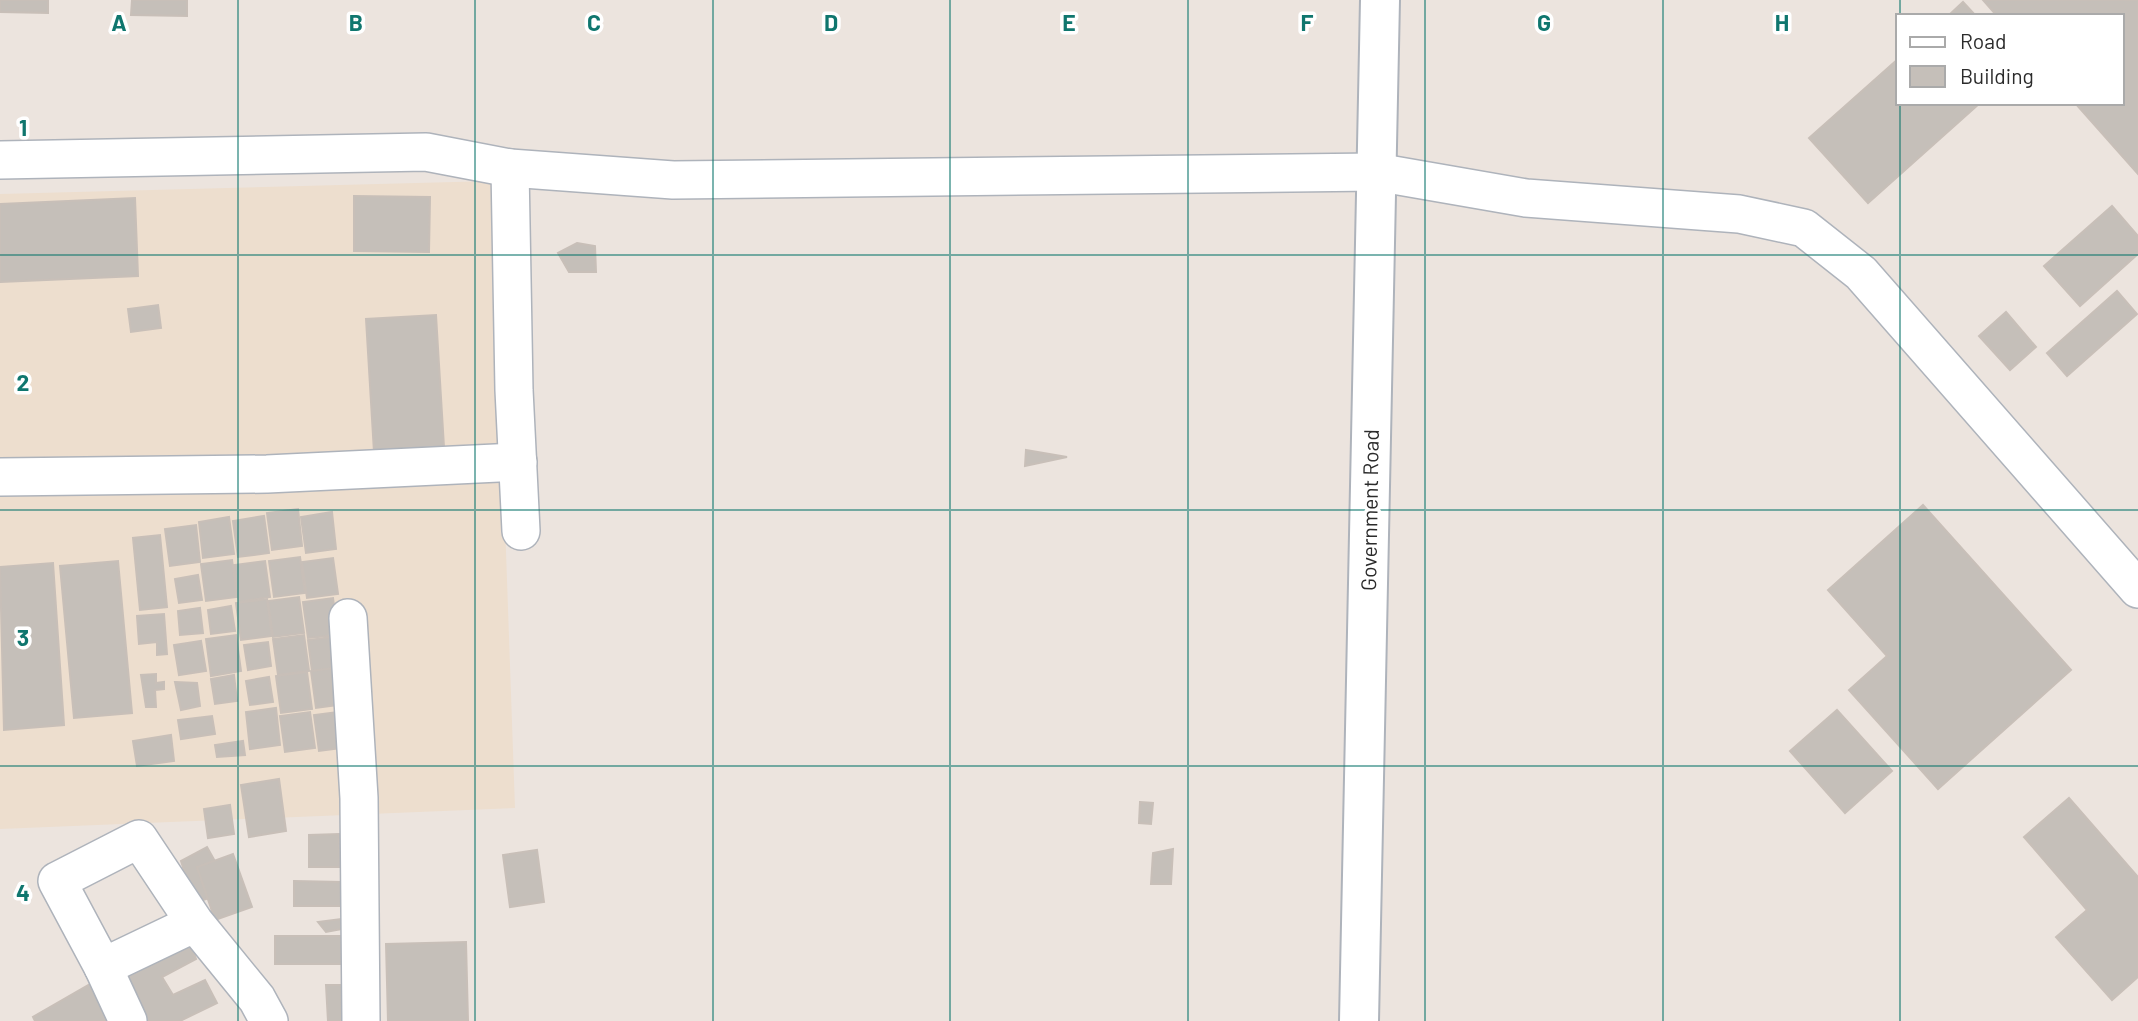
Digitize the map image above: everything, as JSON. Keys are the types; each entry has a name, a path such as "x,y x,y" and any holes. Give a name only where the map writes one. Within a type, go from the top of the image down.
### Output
{"street":[{"name":"Government Road","path":"1359,1021 1380,0"},
{"path":"0,160 426,152 510,168 673,180 1376,172 1526,198 1739,214 1804,228 1861,273 2138,589"},
{"path":"510,168 513,390 521,531"},
{"path":"0,477 267,474 518,463"},
{"path":"348,618 359,798 361,1021"},
{"path":"128,1021 103,967 57,881 139,839 195,923 257,999 270,1021"},
{"path":"103,967 195,923"}],"shaded area":[{"path":"493,181 515,808 0,829 0,194"}],"building":[{"path":"0,0 48,0 48,13 0,12"},
{"path":"132,0 187,0 187,16 131,15"},
{"path":"1983,0 2138,0 2138,174 2077,105 2124,105 2124,14 1995,14"},
{"path":"1963,2 1974,14 1950,14"},
{"path":"1896,61 1896,105 1978,105 1868,203 1809,138"},
{"path":"354,196 430,197 429,252 354,251"},
{"path":"135,198 138,276 0,282 0,204"},
{"path":"2112,206 2138,236 2138,254 2080,306 2044,266"},
{"path":"577,243 595,246 596,272 569,272 558,253"},
{"path":"2117,291 2137,314 2067,376 2047,353"},
{"path":"158,305 161,328 131,332 128,309"},
{"path":"2006,312 2036,347 2010,370 1979,336"},
{"path":"436,315 444,447 374,452 366,319"},
{"path":"1026,450 1067,457 1025,466"},
{"path":"1923,505 2071,670 1938,789 1849,690 1887,656 1828,590"},
{"path":"298,509 302,546 272,550 267,513"},
{"path":"332,512 336,549 306,553 301,517"},
{"path":"264,516 269,553 238,557 233,521"},
{"path":"229,517 234,554 203,558 199,522"},
{"path":"196,525 200,562 170,566 165,529"},
{"path":"160,535 167,607 140,610 133,538"},
{"path":"300,557 305,593 274,597 269,561"},
{"path":"333,558 338,594 307,598 302,562"},
{"path":"232,560 237,597 206,601 201,564"},
{"path":"118,561 132,713 74,718 60,566"},
{"path":"265,561 270,597 239,602 234,565"},
{"path":"53,563 64,725 4,730 0,567"},
{"path":"198,575 202,600 179,603 175,579"},
{"path":"299,597 304,633 273,637 268,601"},
{"path":"333,598 338,635 308,638 303,602"},
{"path":"267,599 272,636 241,640 236,603"},
{"path":"231,606 235,631 211,634 208,610"},
{"path":"200,608 203,633 180,635 178,611"},
{"path":"164,614 167,654 157,655 157,642 139,644 137,616"},
{"path":"236,635 241,671 211,676 206,639"},
{"path":"304,635 309,671 278,675 273,639"},
{"path":"339,636 343,667 312,671 308,640"},
{"path":"201,641 206,671 179,675 174,645"},
{"path":"268,642 271,666 248,670 244,645"},
{"path":"341,667 346,704 316,708 311,671"},
{"path":"307,672 312,709 281,713 276,676"},
{"path":"156,674 156,683 164,682 164,689 155,690 156,707 146,707 141,675"},
{"path":"234,675 237,701 215,704 211,679"},
{"path":"269,677 273,702 250,705 246,681"},
{"path":"175,682 197,683 200,706 181,710"},
{"path":"276,708 280,745 250,749 246,712"},
{"path":"1837,710 1892,771 1845,813 1790,751"},
{"path":"345,711 350,747 319,751 314,715"},
{"path":"310,712 315,748 285,752 280,716"},
{"path":"212,716 215,734 181,739 178,720"},
{"path":"171,735 174,761 137,766 133,741"},
{"path":"243,741 245,755 217,757 215,745"},
{"path":"279,779 286,831 249,837 241,785"},
{"path":"2069,798 2138,877 2138,977 2112,1000 2056,937 2087,910 2024,837"},
{"path":"1140,802 1153,803 1151,824 1139,823"},
{"path":"230,805 234,834 208,838 204,809"},
{"path":"339,834 340,867 309,867 309,835"},
{"path":"207,847 231,890 192,904 192,895 181,861"},
{"path":"1173,849 1171,884 1151,884 1153,853"},
{"path":"537,850 544,902 510,907 503,855"},
{"path":"233,854 252,907 215,920 197,867"},
{"path":"294,881 342,882 341,906 294,906"},
{"path":"341,919 347,928 326,932 318,922"},
{"path":"187,933 196,959 162,977 173,995 205,980 217,1003 180,1021 133,1021 110,974"},
{"path":"275,936 341,936 341,964 275,964"},
{"path":"466,942 468,1021 388,1021 386,944"},
{"path":"92,983 110,1021 35,1021 33,1017"},
{"path":"326,985 348,985 351,1021 328,1021"}]}
